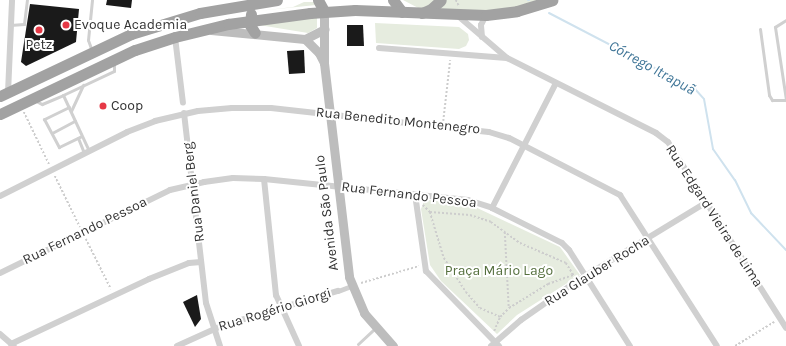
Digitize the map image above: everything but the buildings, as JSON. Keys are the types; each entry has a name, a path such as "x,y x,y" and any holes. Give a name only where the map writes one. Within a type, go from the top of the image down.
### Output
{"highway":[{"path":"4,95 131,34 180,19 277,0"},
{"path":"255,33 249,20 253,11 276,6 285,0"},
{"path":"318,0 324,11"},
{"path":"393,0 402,12"},
{"path":"422,13 431,9 441,0"},
{"path":"0,114 112,59 175,37 205,29 249,20 324,11 486,15 511,12 552,0"}],"main road":[{"name":"Avenida São Paulo","path":"324,11 324,63 351,286 358,304 375,328 393,346"},
{"path":"205,29 305,39 325,29"},
{"name":"Avenida São Paulo","path":"305,39 316,48 324,63"}],"street":[{"path":"4,95 12,0"},
{"name":"Rua Edgard Vieira de Lima","path":"457,15 507,58 656,133 668,142 708,202 786,328"},
{"path":"482,37 481,26 486,15"},
{"name":"Rua Daniel Berg","path":"175,37 208,311 220,346"},
{"path":"379,48 507,58"},
{"path":"492,208 556,83"},
{"name":"Rua Benedito Montenegro","path":"0,196 87,152 155,121 184,113 249,107 443,125 490,132 524,146 620,196 717,346"},
{"name":"Rua Fernando Pessoa","path":"0,273 170,190 193,184 233,178 338,185 474,201 492,208 562,243 581,268 630,346"},
{"path":"264,179 269,240 280,308 299,346"},
{"path":"415,194 424,265 437,285 488,334 495,345"},
{"name":"Rua Glauber Rocha","path":"495,345 521,320 577,281 708,202"},
{"path":"0,334 12,345 114,296 189,263 201,262"},
{"name":"Rua Rogério Giorgi","path":"177,346 214,329 351,286"}],"lane":[{"path":"9,25 24,24 27,0"},
{"path":"92,0 88,40 93,52"},
{"path":"760,29 769,95 772,100 786,100 776,27 786,20"},
{"path":"33,98 39,104 114,72 112,59"},
{"path":"82,136 59,147 44,119 70,109 83,85"},
{"path":"63,95 82,136 87,152"},
{"path":"52,133 75,121"},
{"path":"78,138 87,152"},
{"path":"358,344 375,328"}],"path":[{"path":"443,125 451,53"},
{"path":"20,104 114,296"},
{"path":"416,203 422,204 430,212 444,258 466,292 480,308 500,317"},
{"path":"430,212 482,218 505,231 520,244 566,263 577,281"},
{"path":"505,231 509,308"},
{"path":"351,286 424,265"},
{"path":"488,334 494,332 500,317 509,308 548,284 573,275 581,268"},
{"path":"735,346 780,318"}],"green space":[{"path":"403,0 541,0 505,10 422,10"},
{"path":"304,2 314,2 316,5 258,11 293,7"},
{"path":"317,17 317,28 308,33 259,25"},
{"path":"375,23 459,27 468,34 469,40 466,46 459,49 376,43"},
{"name":"Praça Mário Lago","path":"429,200 473,206 560,247 580,275 517,315 497,334 441,281 430,265 421,209 424,201"}],"waterway":[{"name":"Córrego Itrapuã","path":"549,13 695,89 704,99 713,149 735,180 751,213 786,250"}],"place":[{"name":"Evoque Academia","path":"66,25"},
{"name":"Petz","path":"39,30"},
{"name":"Coop","path":"103,106"}]}
